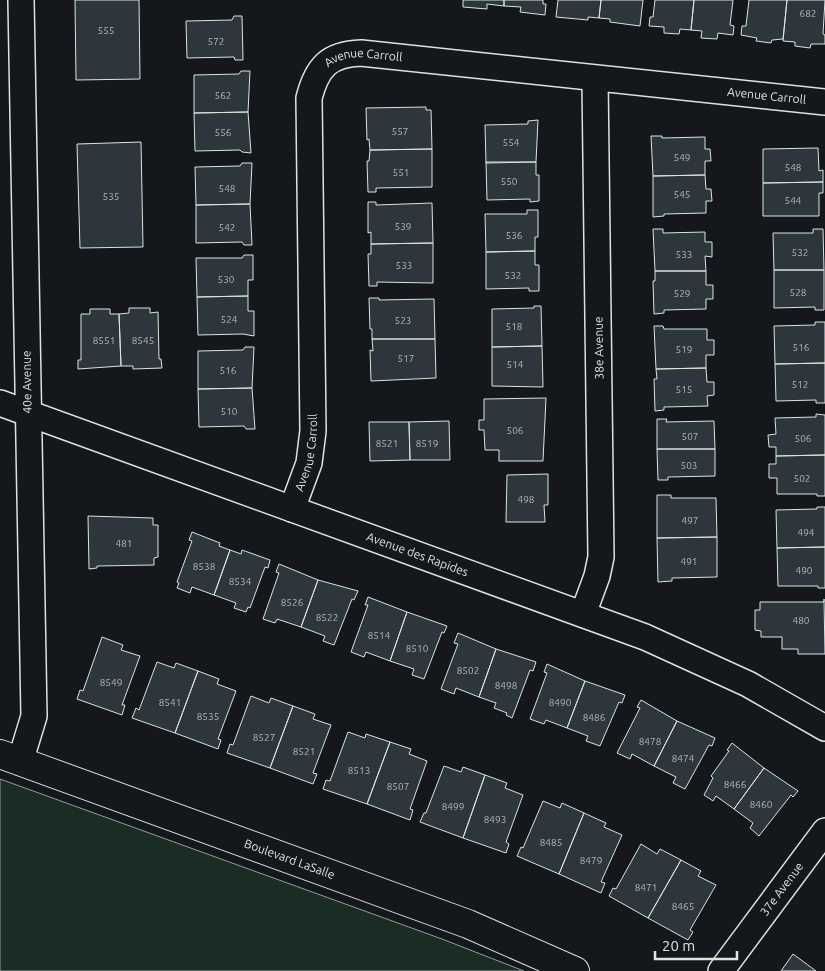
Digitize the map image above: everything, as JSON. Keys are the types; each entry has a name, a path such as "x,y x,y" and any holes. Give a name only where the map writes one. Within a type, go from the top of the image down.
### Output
{"main road":[{"name":"Boulevard LaSalle","path":"10,758 451,917 514,942 575,971"}],"street":[{"name":"40e Avenue","path":"10,758 34,716 21,0"},
{"name":"Avenue Carroll","path":"292,509 309,463 313,431 309,98 312,87 325,64 334,57 346,53 361,53 825,102"},
{"name":"38e Avenue","path":"583,614 598,576 601,557 595,79"},
{"name":"Avenue des Rapides","path":"0,403 645,637 722,671 825,728"},
{"name":"37e Avenue","path":"721,971 825,831"}],"green space":[{"path":"0,779 442,939 524,971 0,971"}],"building":[{"path":"75,0 139,0 140,79 76,80"},
{"path":"463,0 504,0 504,6 487,4 487,9 463,7"},
{"path":"504,0 543,0 543,4 546,4 545,15 520,12 521,7 504,6"},
{"path":"558,0 601,0 599,18 588,17 588,20 556,17"},
{"path":"601,0 643,0 640,26 610,22 610,19 599,18"},
{"path":"655,0 694,0 691,30 680,29 679,34 664,33 664,27 649,26 650,17 653,17"},
{"path":"694,0 733,0 730,25 734,26 733,35 718,33 717,39 701,38 702,31 691,30"},
{"path":"749,0 787,0 783,39 772,40 771,43 756,41 757,38 741,35 742,26 746,26"},
{"path":"787,0 825,0 823,34 825,35 825,44 811,44 810,48 795,46 795,42 783,41"},
{"path":"234,16 242,16 243,60 235,60 234,57 187,58 186,21 232,20"},
{"path":"241,71 250,71 248,112 194,113 194,75 239,74"},
{"path":"426,107 426,110 431,110 432,149 370,150 369,139 367,140 366,108"},
{"path":"248,112 251,153 240,150 195,151 194,113"},
{"path":"538,120 536,162 486,163 485,125 528,124 528,121"},
{"path":"651,136 662,136 662,138 705,137 705,149 710,149 711,161 705,161 705,175 653,176"},
{"path":"141,142 143,247 80,248 77,144"},
{"path":"818,148 819,171 823,170 823,182 763,183 763,149"},
{"path":"432,149 432,187 376,188 376,192 368,192 367,161 369,161 370,150"},
{"path":"486,162 536,162 536,175 539,175 539,201 530,202 530,199 487,200"},
{"path":"242,163 252,163 250,204 196,205 195,167 240,166"},
{"path":"705,175 706,189 711,189 712,201 706,201 706,213 664,214 664,216 653,217 653,176"},
{"path":"823,182 823,193 819,193 819,216 763,216 763,183"},
{"path":"368,202 376,202 376,205 432,203 433,243 371,244 371,232 368,233"},
{"path":"250,204 252,245 244,245 242,242 196,243 196,205"},
{"path":"527,210 538,210 538,237 535,237 535,251 486,252 485,214 527,214"},
{"path":"653,229 663,229 663,233 705,232 705,242 712,242 712,257 705,256 706,271 655,271"},
{"path":"813,229 823,229 824,270 774,270 773,233 813,233"},
{"path":"433,243 433,283 377,282 377,286 369,286 368,254 371,254 371,244"},
{"path":"535,251 535,265 539,265 539,291 529,291 529,288 486,289 486,252"},
{"path":"244,255 253,255 253,280 248,280 248,296 197,297 196,258 242,258"},
{"path":"774,270 824,270 824,310 815,310 815,307 774,308"},
{"path":"655,271 706,271 706,285 713,285 713,299 706,299 706,309 664,310 664,313 654,314 653,281 655,281"},
{"path":"248,296 248,311 254,311 254,336 243,334 198,335 197,297"},
{"path":"369,298 379,298 379,300 434,299 435,339 372,339"},
{"path":"534,306 541,306 542,346 492,347 492,309 534,308"},
{"path":"129,308 150,308 150,313 158,312 159,359 161,359 162,368 133,369 133,366 121,366 119,314 129,313"},
{"path":"90,309 110,309 110,314 119,314 121,366 78,369 78,360 81,360 81,314 90,314"},
{"path":"815,322 825,322 825,363 775,364 774,326 815,325"},
{"path":"654,326 663,326 664,329 707,329 707,340 714,340 714,355 706,355 706,368 656,369"},
{"path":"372,339 435,339 436,378 371,381 370,350 373,351"},
{"path":"542,346 543,387 492,386 492,347"},
{"path":"245,347 254,347 252,388 198,389 198,351 243,350"},
{"path":"825,363 825,403 816,403 816,400 776,401 775,364"},
{"path":"706,368 707,382 714,382 714,395 707,396 708,406 664,407 664,410 655,411 654,379 657,379 656,369"},
{"path":"252,388 255,429 246,429 244,426 199,427 198,389"},
{"path":"546,398 543,461 499,461 499,450 485,450 484,430 479,430 479,420 484,420 484,399"},
{"path":"816,414 825,415 825,455 776,456 776,447 769,447 768,435 776,434 775,418 816,417"},
{"path":"657,419 667,419 666,422 714,421 715,449 657,449"},
{"path":"449,421 450,460 410,460 409,422"},
{"path":"369,422 409,422 410,460 370,461"},
{"path":"657,449 715,449 715,476 668,477 668,480 658,480"},
{"path":"825,455 825,496 817,496 817,494 777,494 777,478 769,478 769,464 776,464 776,456"},
{"path":"548,474 548,505 544,505 545,522 506,522 507,475"},
{"path":"657,495 671,495 671,498 716,498 717,537 657,538"},
{"path":"817,507 825,507 825,547 777,548 776,510 817,509"},
{"path":"88,516 153,518 153,525 158,525 158,557 154,558 154,565 97,566 97,568 89,569"},
{"path":"192,532 220,543 219,546 230,550 214,595 192,587 190,593 177,588 179,583 177,582 192,541 189,540"},
{"path":"717,537 717,577 672,578 672,581 658,582 657,538"},
{"path":"825,547 825,588 818,588 818,586 778,586 777,548"},
{"path":"230,550 241,554 242,550 270,560 268,568 265,567 250,608 248,607 246,612 234,608 236,603 214,595"},
{"path":"279,564 318,580 301,627 277,619 275,623 263,619 279,573 276,572"},
{"path":"318,580 358,591 354,600 352,599 334,645 323,641 325,636 301,627"},
{"path":"368,597 407,612 390,661 366,652 364,657 351,652 368,605 365,605"},
{"path":"824,599 825,654 798,654 798,649 782,649 782,637 761,637 761,631 755,630 755,610 760,610 760,602 824,602"},
{"path":"407,612 447,626 444,633 442,632 424,679 412,675 414,669 390,661"},
{"path":"458,633 496,649 479,697 456,688 454,694 441,689 458,644 454,643"},
{"path":"102,637 123,645 121,650 140,656 122,705 125,705 122,715 77,699 80,690 83,691"},
{"path":"496,649 536,662 533,671 530,670 512,718 506,715 507,713 494,708 496,703 479,697"},
{"path":"157,662 174,668 176,663 198,671 175,733 132,718 136,708 139,710"},
{"path":"547,664 585,681 567,728 546,720 544,724 530,719 547,673 544,672"},
{"path":"198,671 219,679 217,684 236,691 218,739 221,740 218,749 175,733"},
{"path":"585,681 625,695 622,703 619,702 600,746 586,741 588,736 567,728"},
{"path":"251,696 269,703 271,698 293,706 270,768 227,753 230,744 233,745"},
{"path":"641,700 677,721 654,766 632,754 630,759 617,753 640,708 637,707"},
{"path":"293,706 315,714 313,719 331,725 313,773 317,774 313,784 270,768"},
{"path":"677,721 715,738 712,746 709,745 685,789 673,783 676,777 654,766"},
{"path":"348,732 365,738 366,734 390,742 367,804 323,789 326,780 330,781"},
{"path":"390,742 411,749 409,754 427,761 410,809 413,810 410,820 367,804"},
{"path":"732,743 764,768 734,809 716,796 713,801 704,795 713,778 711,776 729,751 727,750"},
{"path":"444,766 461,772 463,767 485,775 463,838 420,822 424,813 426,813"},
{"path":"764,768 798,791 793,797 791,795 759,836 750,828 753,823 734,809"},
{"path":"485,775 507,783 505,788 523,795 506,842 509,844 506,853 463,838"},
{"path":"543,801 560,808 562,803 584,813 559,874 517,856 521,847 523,848"},
{"path":"584,813 606,823 604,827 622,835 601,882 605,883 601,893 559,874"},
{"path":"641,844 657,854 660,849 681,860 648,918 609,896 613,888 616,889"},
{"path":"681,860 701,871 698,876 716,885 690,930 693,932 688,940 648,918"},
{"path":"793,954 816,971 781,971"}]}
